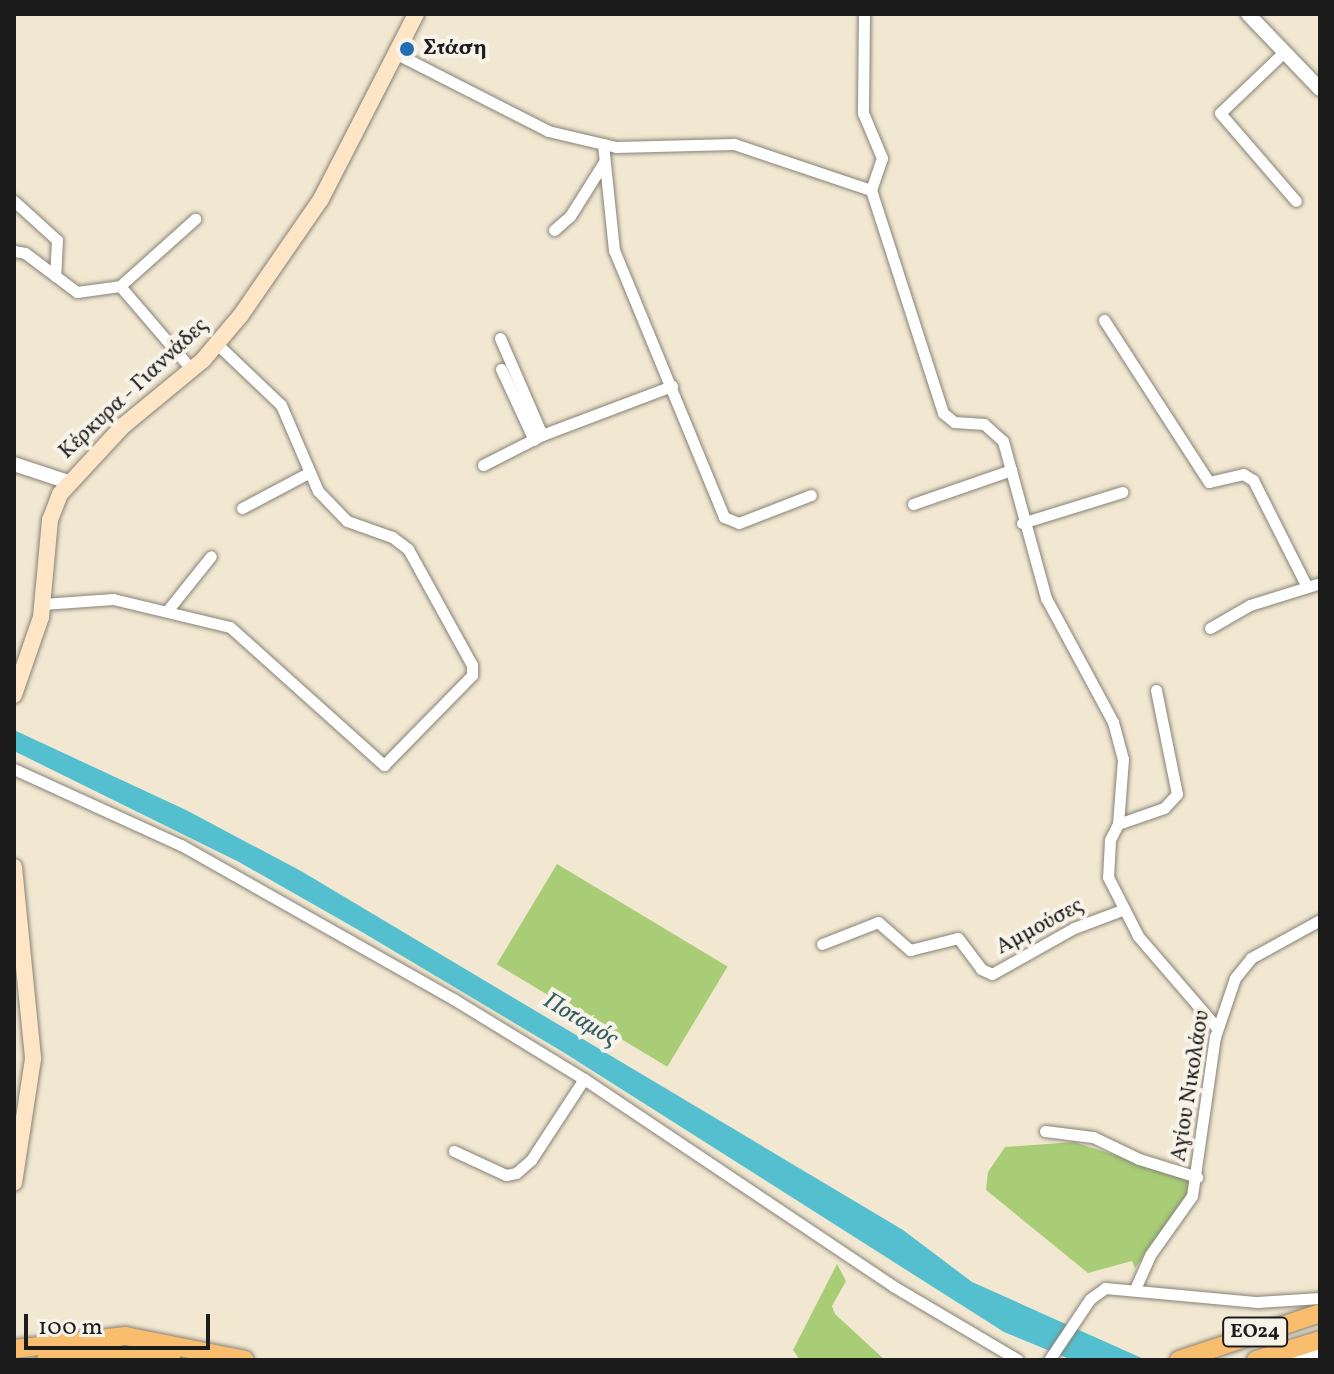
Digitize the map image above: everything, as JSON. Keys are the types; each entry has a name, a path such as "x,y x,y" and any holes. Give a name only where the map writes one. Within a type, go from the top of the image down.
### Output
{"main road":[{"name":"Κέρκυρα - Γιαννάδες","path":"14,695 43,604 50,520 68,482 123,426 192,370 217,344 314,210 416,14"},
{"path":"14,867 32,1068 14,1183"},
{"name":"ΕΟ24","path":"1185,1358 1320,1313"},
{"path":"14,1349 125,1336 245,1360"},
{"name":"ΕΟ24","path":"1256,1360 1320,1340"},
{"path":"46,1360 107,1353 172,1360"}],"street":[{"path":"864,14 863,113 882,158 871,190 943,413 954,422 993,428 1003,441 1022,523 1046,598 1120,739 1118,824 1107,859 1122,910 1217,1028"},
{"path":"1248,14 1320,89"},
{"path":"1284,52 1220,113 1296,201"},
{"path":"397,54 529,124 603,144 734,144 871,190"},
{"path":"603,144 614,250 727,521 739,523 811,495"},
{"path":"554,230 570,216 604,161"},
{"path":"14,201 57,240 55,276"},
{"path":"14,251 25,253 83,294 120,286 195,219"},
{"path":"120,286 192,370"},
{"path":"1104,320 1209,482 1243,474 1253,480 1307,587"},
{"path":"500,338 538,438"},
{"path":"43,604 108,598 167,611 242,634 384,765 470,678 473,668 408,549 392,537 347,521 308,473 281,405 217,344"},
{"path":"501,369 538,438"},
{"path":"483,465 538,438 672,386"},
{"path":"14,464 68,482"},
{"path":"913,504 1011,470"},
{"path":"242,508 308,473"},
{"path":"1022,523 1122,492"},
{"path":"167,611 211,556"},
{"path":"1210,628 1250,605 1320,583"},
{"path":"1118,824 1164,808 1177,794 1156,690"},
{"path":"14,769 181,845 584,1079 893,1286 1018,1360"},
{"name":"Αμμούσες","path":"822,944 878,922 910,950 958,938 981,969 992,974 1074,928 1122,910"},
{"name":"Αγίου Νικολάου","path":"1135,1289 1150,1255 1188,1206 1197,1177 1217,1028 1244,964 1320,920"},
{"path":"454,1151 506,1175 516,1173 531,1160 584,1079"},
{"path":"1045,1131 1093,1137 1139,1159 1197,1177"},
{"path":"1050,1359 1079,1315 1101,1289 1135,1289 1257,1302 1320,1298"},
{"path":"1288,1360 1320,1352"}],"green space":[{"path":"557,864 728,966 667,1067 497,964"},
{"path":"1074,1142 1192,1180 1188,1195 1135,1268 1132,1261 1088,1273 986,1190 988,1172 1005,1147"},
{"path":"837,1264 846,1281 832,1306 835,1314 885,1360 800,1360 793,1350"}],"water":[{"path":"14,730 186,810 301,871 903,1230 972,1282 1146,1360 1072,1360 1004,1332 563,1052 362,932 239,862 14,751"}],"place":[{"name":"Στάση","path":"407,49"}],"water label":[{"name":"Ποταμός","path":"580,1021"}]}
